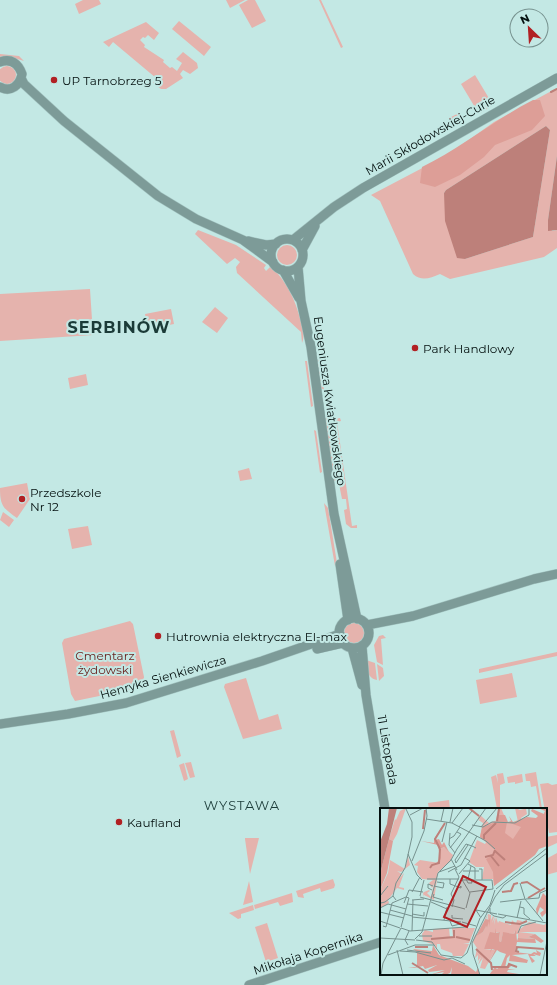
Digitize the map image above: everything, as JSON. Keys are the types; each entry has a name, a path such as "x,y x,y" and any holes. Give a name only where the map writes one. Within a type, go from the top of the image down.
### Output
{"street":[{"path":"0,62 11,60 16,63 20,67 21,78 24,84 64,120 146,187 173,206 196,219 243,240 266,245 276,244 286,240 293,240 302,250"},
{"path":"0,87 9,89 14,87 21,78"},
{"name":"Marii Skłodowskiej-Curie","path":"293,240 319,219 363,188 557,78"},
{"path":"14,87 64,120"},
{"path":"243,240 273,262 279,269 292,270 298,267 302,258 302,250 319,219"},
{"path":"273,262 272,253 276,244"},
{"name":"Eugeniusza Kwiatkowskiego","path":"298,267 301,301 310,344 338,538 352,620"},
{"path":"283,270 301,301"},
{"path":"534,579 557,569"},
{"path":"369,634 413,616 534,579 557,574"},
{"path":"367,625 369,634 366,643 362,646 352,648 341,638 342,626 352,620 367,625 413,616"},
{"name":"Henryka Sienkiewicza","path":"0,724 68,714 126,703 341,638"},
{"name":"11 Listopada","path":"362,646 366,695 386,808"},
{"name":"11 Listopada","path":"352,648 366,695"},
{"name":"Mikołaja Kopernika","path":"248,985 379,941"}],"green space":[{"path":"83,0 99,0 101,4 79,14 75,4"},
{"path":"226,0 245,0 230,8"},
{"path":"248,0 255,0 266,21 252,28 239,5"},
{"path":"319,0 321,0 343,47 341,48"},
{"path":"179,21 211,47 204,56 172,29"},
{"path":"146,22 159,33 154,40 148,35 140,40 145,45 144,47 164,60 163,62 170,68 172,67 177,71 182,63 176,59 183,52 197,63 198,68 190,74 183,70 180,74 183,78 166,89 161,89 153,83 156,78 113,42 109,47 103,42"},
{"path":"0,54 19,56 24,61 8,56 0,57"},
{"path":"3,67 11,67 15,71 15,79 11,83 3,83 -1,79 -1,71"},
{"path":"475,75 493,105 479,114 461,84"},
{"path":"557,88 557,156 548,220 552,231 557,230 557,248 544,257 450,279 440,274 423,279 420,278 413,274 380,201 371,195 449,154 494,122","holes":["546,126 550,130 533,237 465,259 444,193 446,190"]},
{"path":"459,113 463,120 453,125 449,118"},
{"path":"198,230 236,245 266,265 264,268 266,271 271,266 290,291 296,305 303,329 302,343 301,332 237,273 236,267 240,262 235,258 227,264 195,234"},
{"path":"287,245 294,248 297,255 294,262 287,265 280,262 277,255 280,248"},
{"path":"90,289 93,335 0,341 0,294"},
{"path":"215,307 228,318 217,333 202,322"},
{"path":"171,309 174,324 148,329 145,314"},
{"path":"317,360 320,361 324,390 321,388"},
{"path":"305,361 307,361 313,406 311,407"},
{"path":"86,374 88,385 70,389 68,378"},
{"path":"327,414 329,417 338,477 336,482 334,480 325,420"},
{"path":"340,418 341,421 337,422 352,526 357,525 357,528 351,528 346,524 344,510 347,509 346,499 342,499 339,484 341,479 333,422 335,419"},
{"path":"314,430 316,431 322,472 320,473"},
{"path":"249,468 252,479 240,481 238,471"},
{"path":"27,483 30,499 17,518 8,512 3,506 0,488"},
{"path":"324,503 328,508 337,563 335,566"},
{"path":"3,512 14,520 9,527 0,520"},
{"path":"88,526 92,545 72,549 68,529"},
{"name":"Cmentarz żydowski","path":"130,621 133,624 144,677 143,687 75,701 71,694 62,643 64,639"},
{"path":"354,623 361,626 364,633 361,640 354,643 347,640 344,633 347,626"},
{"path":"383,635 386,638 381,639 383,665 377,662 374,645 379,636"},
{"path":"557,652 557,656 479,673 479,669"},
{"path":"366,660 375,663 377,680 369,675"},
{"path":"377,664 383,668 384,676 379,681"},
{"path":"512,673 517,697 480,704 476,680"},
{"path":"246,678 259,720 278,714 282,729 243,739 224,687 225,684"},
{"path":"174,730 181,756 177,758 170,731"},
{"path":"191,762 195,777 190,778 185,763"},
{"path":"184,763 188,779 184,781 179,765"},
{"path":"536,772 542,808 540,808 536,786 531,787 530,781 526,781 525,774"},
{"path":"503,773 505,783 500,785 500,808 497,808 491,777 496,775 498,783 497,774"},
{"path":"522,774 523,782 515,784 515,782 508,783 507,777"},
{"path":"540,784 557,784 557,832 549,833 547,808 544,808"},
{"path":"449,800 450,808 429,808 428,803"},
{"path":"557,835 557,843 547,848 547,837"},
{"path":"259,838 250,874 245,839"},
{"path":"557,853 557,872 547,875 547,858"},
{"path":"333,879 335,885 334,888 321,892 320,888 303,894 304,898 298,897 296,891"},
{"path":"249,881 253,902 243,905"},
{"path":"292,893 293,902 280,906 278,902 255,909 254,905"},
{"path":"253,905 254,910 241,914 241,918 238,919 229,913"},
{"path":"267,923 278,958 266,962 255,927"}],"shaded area":[{"path":"533,100 540,100 545,116 532,130 495,145 484,157 460,175 435,187 420,183 422,167"},
{"path":"546,126 550,130 533,237 465,259 457,258 445,221 444,193 446,190"},
{"path":"557,156 557,230 548,231 548,220"}],"waterway":[{"path":"551,92 557,89"}],"place":[{"name":"UP Tarnobrzeg 5","path":"54,80"},
{"name":"Park Handlowy","path":"415,348"},
{"name":"Przedszkole Nr 12","path":"22,499"},
{"name":"Hutrownia elektryczna El-max","path":"158,636"},
{"name":"Kaufland","path":"119,822"}],"district":[{"name":"SERBINÓW","path":"119,327"},
{"name":"WYSTAWA","path":"242,805"}]}
